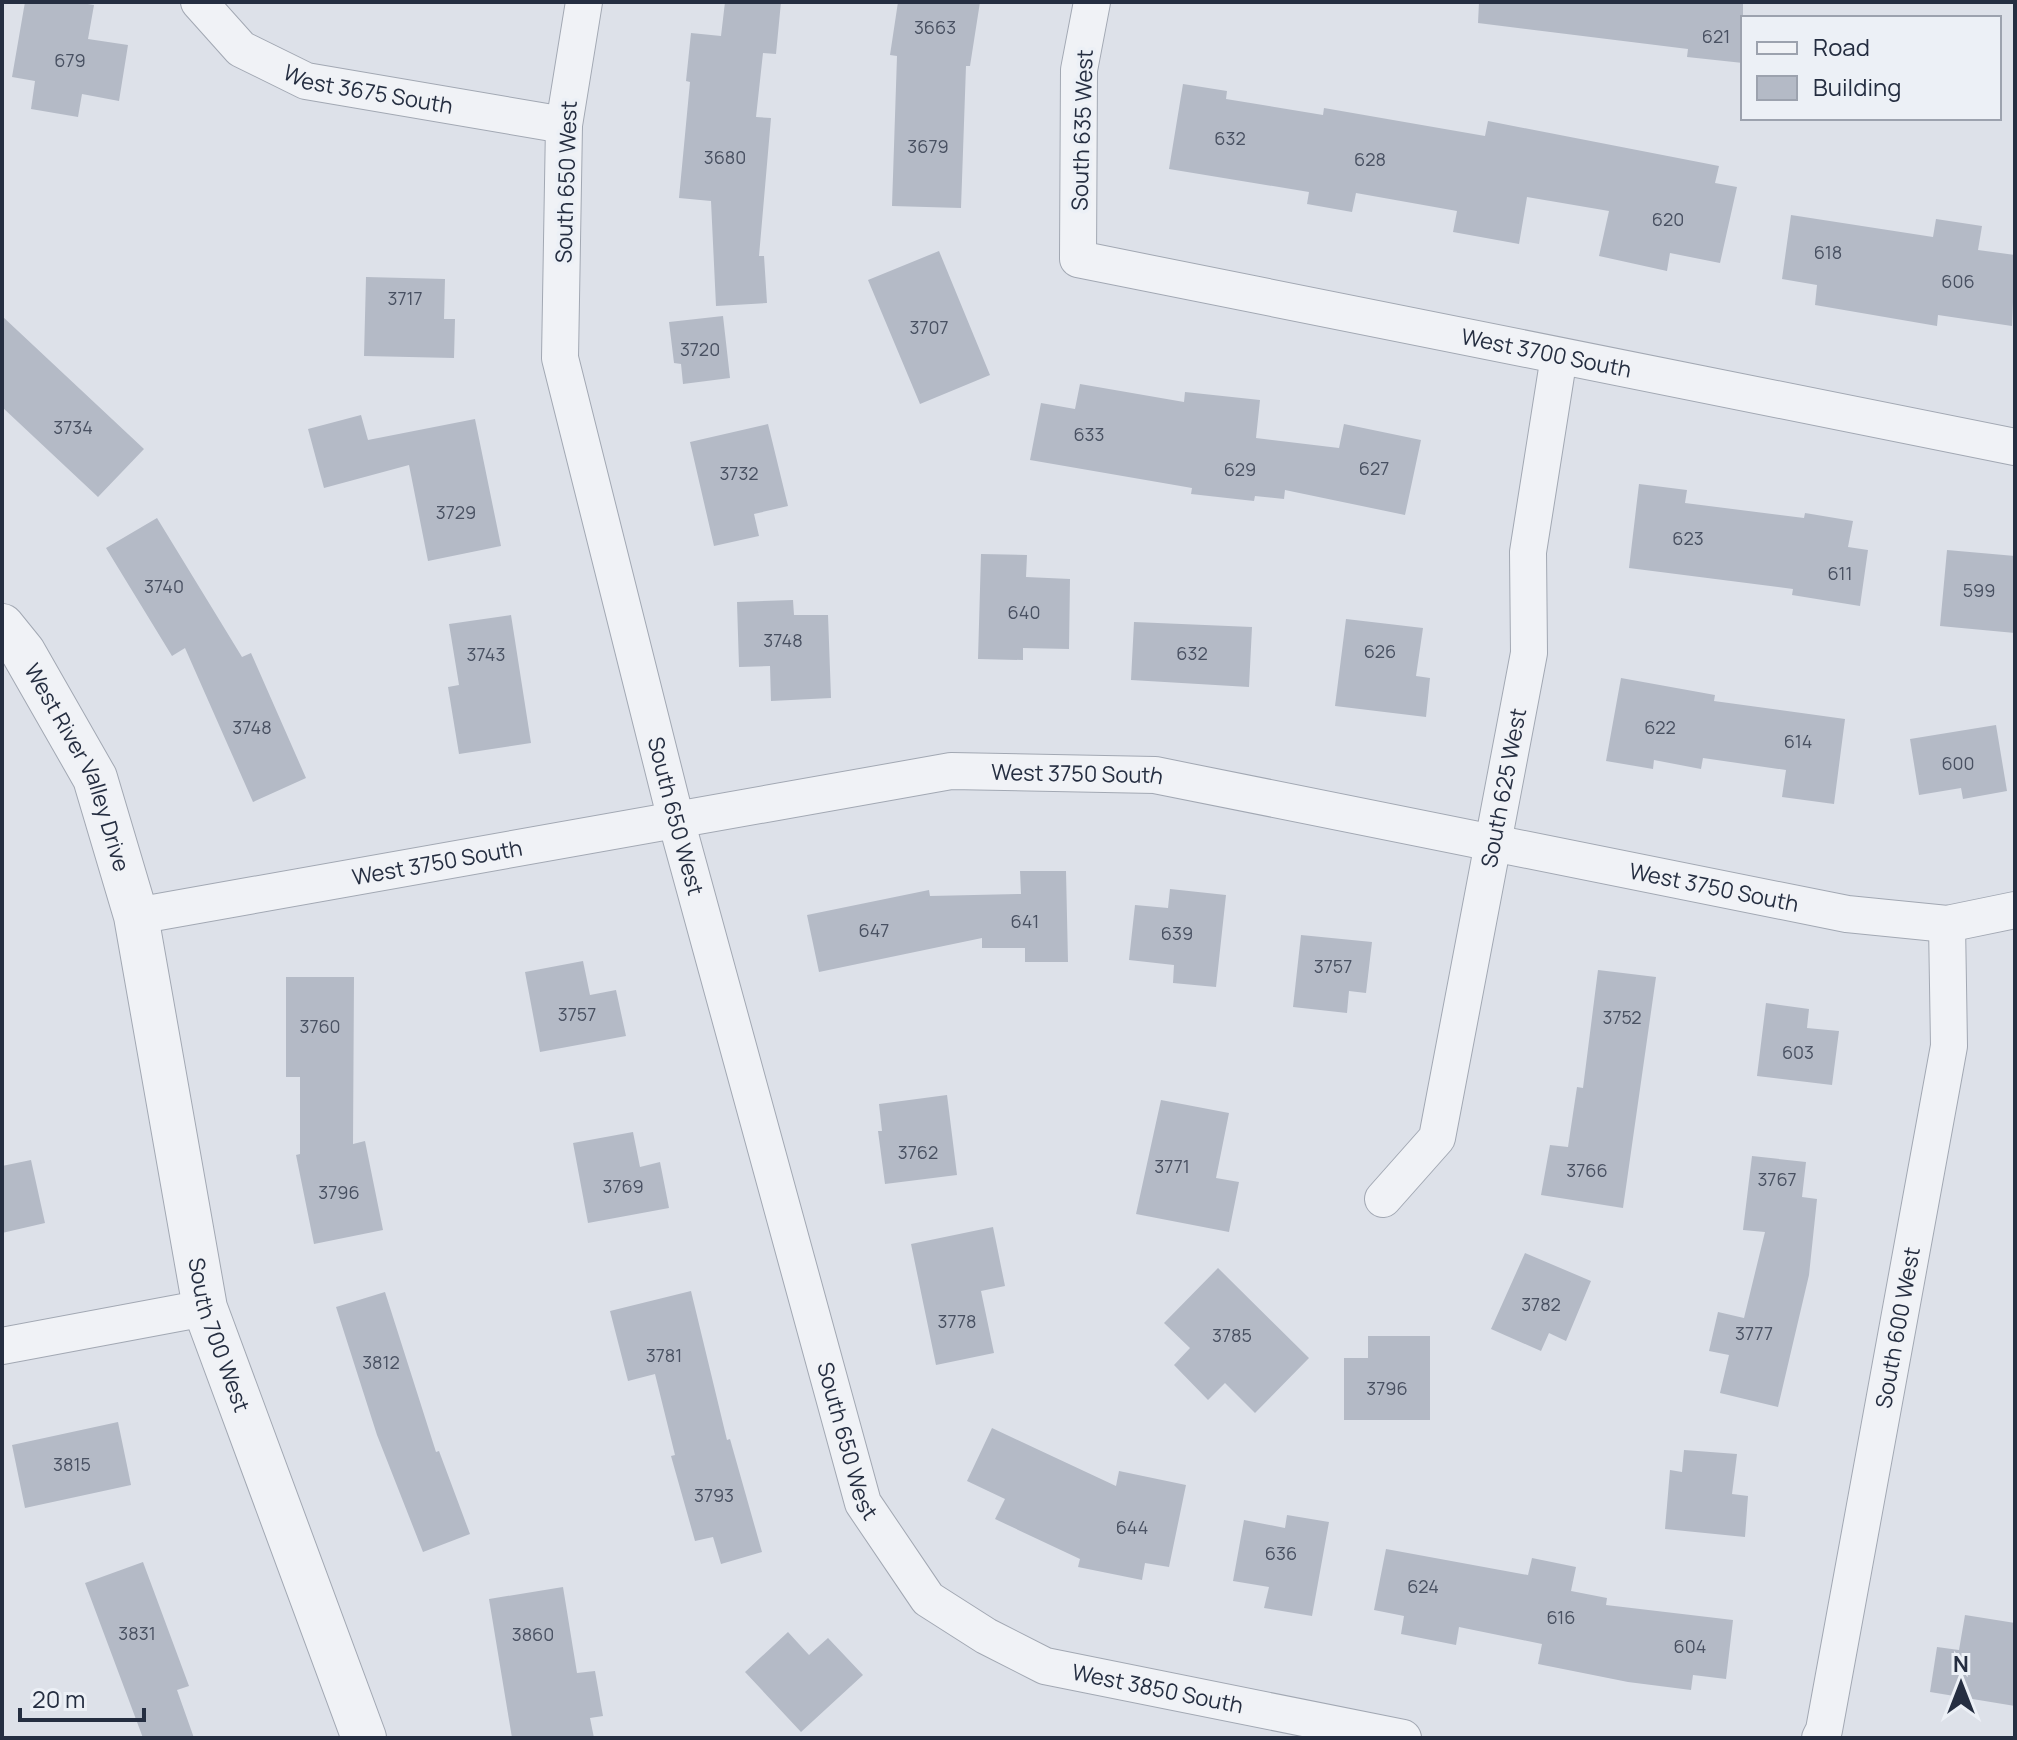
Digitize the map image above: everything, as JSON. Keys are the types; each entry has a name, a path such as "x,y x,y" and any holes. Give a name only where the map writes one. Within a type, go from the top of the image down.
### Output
{"street":[{"name":"West 3675 South","path":"199,2 241,49 306,81 564,125"},
{"name":"South 650 West","path":"584,2 564,125 560,358 676,820 863,1503 928,1599"},
{"name":"South 635 West","path":"1078,259 1079,70 1092,2"},
{"name":"West 3700 South","path":"1078,259 2015,447"},
{"name":"South 625 West","path":"1383,1199 1437,1138 1529,653 1528,552 1559,356"},
{"name":"West River Valley Drive","path":"2,626 23,652 95,778 136,916"},
{"name":"West 3750 South","path":"136,916 951,771 1155,775 1847,914 1947,924 2015,910"},
{"name":"South 700 West","path":"136,916 205,1308 364,1738"},
{"name":"South 600 West","path":"1822,1734 1949,1046 1947,924"},
{"path":"2,1346 205,1308"},
{"name":"West 3850 South","path":"928,1599 986,1636 1045,1666 1403,1738"}],"building":[{"path":"25,2 94,5 88,39 128,45 119,101 82,94 78,117 31,109 35,81 12,77"},
{"path":"725,2 781,2 776,54 763,53 756,117 771,118 759,256 764,256 767,303 716,306 711,201 679,198 690,82 686,81 691,33 721,36"},
{"path":"898,2 980,2 970,66 966,66 961,208 892,206 897,56 890,55"},
{"path":"1479,2 1743,2 1741,63 1687,57 1688,49 1478,23"},
{"path":"1183,84 1227,91 1226,99 1323,115 1324,108 1485,136 1488,121 1719,166 1715,183 1737,187 1720,263 1670,253 1667,271 1599,256 1609,211 1527,197 1519,244 1453,232 1457,211 1356,193 1352,212 1307,204 1309,192 1169,169"},
{"path":"1791,215 1933,237 1936,219 1982,226 1978,250 2015,255 2012,326 1938,315 1937,326 1815,305 1817,285 1782,279"},
{"path":"939,251 990,375 920,404 868,280"},
{"path":"366,277 445,279 444,319 455,319 454,358 364,356"},
{"path":"2,316 144,449 98,497 2,407"},
{"path":"723,316 730,378 683,384 681,364 674,363 669,322"},
{"path":"1080,384 1184,402 1185,392 1260,400 1256,438 1339,448 1344,424 1421,440 1405,515 1285,490 1284,499 1255,496 1254,501 1191,494 1192,488 1030,460 1041,403 1075,409"},
{"path":"361,415 368,440 475,419 501,546 428,561 409,465 324,488 308,429"},
{"path":"768,424 788,506 754,514 759,536 714,546 690,442"},
{"path":"1639,484 1687,490 1685,503 1804,518 1805,513 1853,521 1848,547 1868,550 1860,606 1792,595 1793,589 1629,568"},
{"path":"157,518 242,657 251,653 306,778 253,802 185,648 172,656 106,548"},
{"path":"1947,550 2015,556 2015,633 1940,626"},
{"path":"981,554 1027,555 1026,577 1070,579 1069,649 1023,648 1023,660 978,659"},
{"path":"793,600 794,615 828,615 831,698 771,701 770,666 739,667 737,602"},
{"path":"511,615 531,743 459,754 448,687 459,685 449,624"},
{"path":"1346,619 1423,628 1416,676 1430,678 1426,717 1335,706"},
{"path":"1134,622 1252,627 1249,687 1131,680"},
{"path":"1621,678 1715,695 1714,701 1845,719 1834,804 1782,797 1786,770 1703,758 1701,769 1654,760 1653,769 1606,761"},
{"path":"1996,725 2007,791 1963,799 1961,788 1919,795 1910,739"},
{"path":"1020,871 1066,871 1068,962 1025,962 1025,948 982,948 982,938 819,972 807,915 929,890 930,896 1021,894"},
{"path":"1170,889 1226,895 1216,987 1173,983 1174,965 1129,960 1135,905 1168,908"},
{"path":"1301,935 1372,942 1366,993 1349,991 1347,1013 1293,1007"},
{"path":"583,961 590,995 616,990 626,1036 540,1052 525,972"},
{"path":"1598,970 1656,977 1623,1208 1541,1195 1550,1145 1568,1147 1577,1087 1583,1088"},
{"path":"286,977 354,977 353,1144 365,1141 383,1230 314,1244 296,1155 300,1154 300,1077 286,1077"},
{"path":"1766,1003 1809,1009 1807,1028 1839,1031 1832,1085 1757,1076"},
{"path":"947,1095 957,1175 885,1184 878,1131 882,1131 879,1104"},
{"path":"1161,1100 1229,1113 1216,1178 1239,1182 1229,1232 1136,1214"},
{"path":"633,1132 640,1167 660,1162 669,1208 588,1223 573,1143"},
{"path":"1752,1156 1806,1162 1802,1197 1817,1199 1809,1275 1778,1407 1720,1393 1729,1355 1709,1351 1718,1312 1744,1318 1765,1232 1743,1230"},
{"path":"31,1160 45,1223 2,1233 2,1166"},
{"path":"993,1227 1005,1286 981,1291 994,1353 936,1365 911,1244"},
{"path":"1525,1253 1591,1281 1566,1341 1549,1333 1541,1351 1491,1329"},
{"path":"1218,1268 1309,1358 1255,1413 1225,1383 1208,1400 1174,1365 1190,1348 1164,1323"},
{"path":"691,1291 727,1440 730,1439 762,1552 721,1564 713,1537 695,1541 671,1456 675,1455 655,1374 628,1381 610,1311"},
{"path":"385,1292 436,1452 439,1451 470,1534 423,1552 377,1435 336,1307"},
{"path":"1368,1336 1430,1336 1430,1420 1344,1420 1344,1358 1368,1358"},
{"path":"118,1422 131,1485 25,1508 12,1445"},
{"path":"992,1428 1116,1486 1119,1471 1186,1485 1169,1567 1145,1563 1142,1580 1078,1567 1080,1559 995,1519 1005,1499 967,1481"},
{"path":"1684,1450 1737,1454 1732,1494 1748,1496 1745,1537 1665,1529 1670,1470 1682,1472"},
{"path":"1287,1515 1329,1522 1312,1616 1264,1608 1269,1587 1233,1581 1244,1520 1285,1528"},
{"path":"1386,1549 1528,1575 1532,1558 1576,1567 1571,1591 1607,1598 1606,1605 1733,1620 1726,1679 1693,1675 1691,1690 1628,1682 1538,1664 1542,1644 1459,1627 1456,1645 1401,1634 1404,1616 1374,1610"},
{"path":"143,1562 189,1686 177,1690 194,1738 143,1738 85,1583"},
{"path":"563,1587 577,1673 595,1671 603,1716 590,1718 594,1738 512,1738 489,1599"},
{"path":"1965,1615 2015,1623 2015,1706 1930,1692 1937,1647 1959,1650"},
{"path":"788,1632 809,1655 828,1638 863,1675 801,1732 745,1672"}]}
